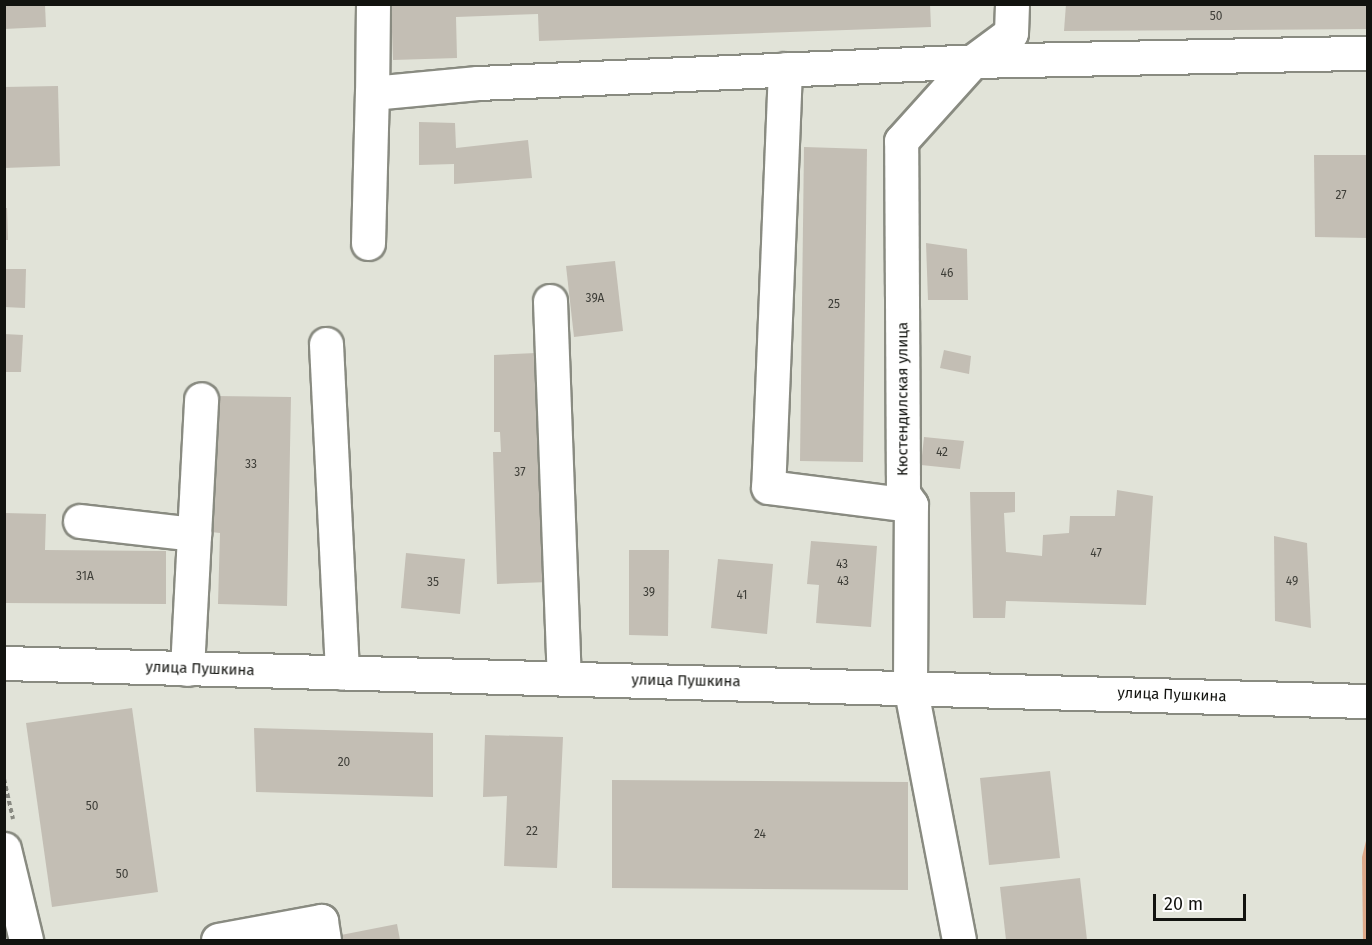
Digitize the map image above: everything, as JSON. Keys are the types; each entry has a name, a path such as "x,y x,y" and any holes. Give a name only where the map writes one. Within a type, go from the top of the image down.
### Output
{"main road":[{"path":"368,243 373,4"},
{"name":"Кюстендилская улица","path":"959,940 910,686 911,505 903,493 901,141 973,61 1011,33 1012,4"},
{"path":"372,93 478,82 973,61 1368,53"},
{"path":"785,69 768,487 911,505"},
{"path":"550,301 564,678"},
{"path":"326,344 342,673"},
{"path":"187,669 201,399"},
{"path":"80,521 194,534"},
{"name":"улица Пушкина","path":"4,663 910,686 1368,701"},
{"path":"4,849 26,940"},
{"path":"4,920 9,940"},
{"path":"218,940 321,921 324,940"}],"shaded area":[{"path":"1367,837 1368,940 1363,940 1362,857"}],"building":[{"path":"391,4 930,4 931,27 539,41 538,14 456,17 457,58 393,60"},
{"path":"1066,4 1368,4 1368,29 1064,31"},
{"path":"4,5 45,5 46,27 4,29"},
{"path":"58,86 60,166 4,168 4,87"},
{"path":"419,122 455,123 456,148 528,140 532,178 454,184 454,164 419,165"},
{"path":"804,147 867,149 863,462 800,461"},
{"path":"1314,155 1368,155 1368,238 1315,237"},
{"path":"4,208 7,208 8,240 4,240"},
{"path":"926,243 967,249 968,300 928,300"},
{"path":"615,261 623,331 574,337 566,266"},
{"path":"4,269 26,269 25,308 4,307"},
{"path":"4,334 23,335 21,372 4,372"},
{"path":"944,350 971,356 969,374 940,368"},
{"path":"536,353 549,582 497,584 493,452 501,452 500,432 494,432 494,355"},
{"path":"214,396 291,397 287,606 218,604 220,533 211,532"},
{"path":"924,437 964,441 960,469 921,465"},
{"path":"1117,490 1153,496 1146,605 1006,601 1005,618 973,618 970,492 1015,492 1015,512 1004,513 1006,552 1042,556 1043,535 1069,533 1070,516 1115,516"},
{"path":"4,513 46,514 45,550 166,551 166,604 4,603"},
{"path":"1274,536 1307,543 1311,628 1275,621"},
{"path":"811,541 877,546 871,627 816,623 819,585 807,584"},
{"path":"629,550 669,550 668,636 629,635"},
{"path":"406,553 465,559 460,614 401,608"},
{"path":"718,559 773,564 767,634 711,628"},
{"path":"132,708 158,892 52,907 26,723"},
{"path":"254,728 433,733 433,797 256,792"},
{"path":"485,735 563,737 557,868 504,866 507,796 483,797"},
{"path":"1050,771 1060,858 989,865 980,778"},
{"path":"612,780 908,782 908,890 612,888"},
{"path":"1080,878 1087,940 1006,940 1000,887"},
{"path":"397,924 400,940 343,940 341,935"}]}
